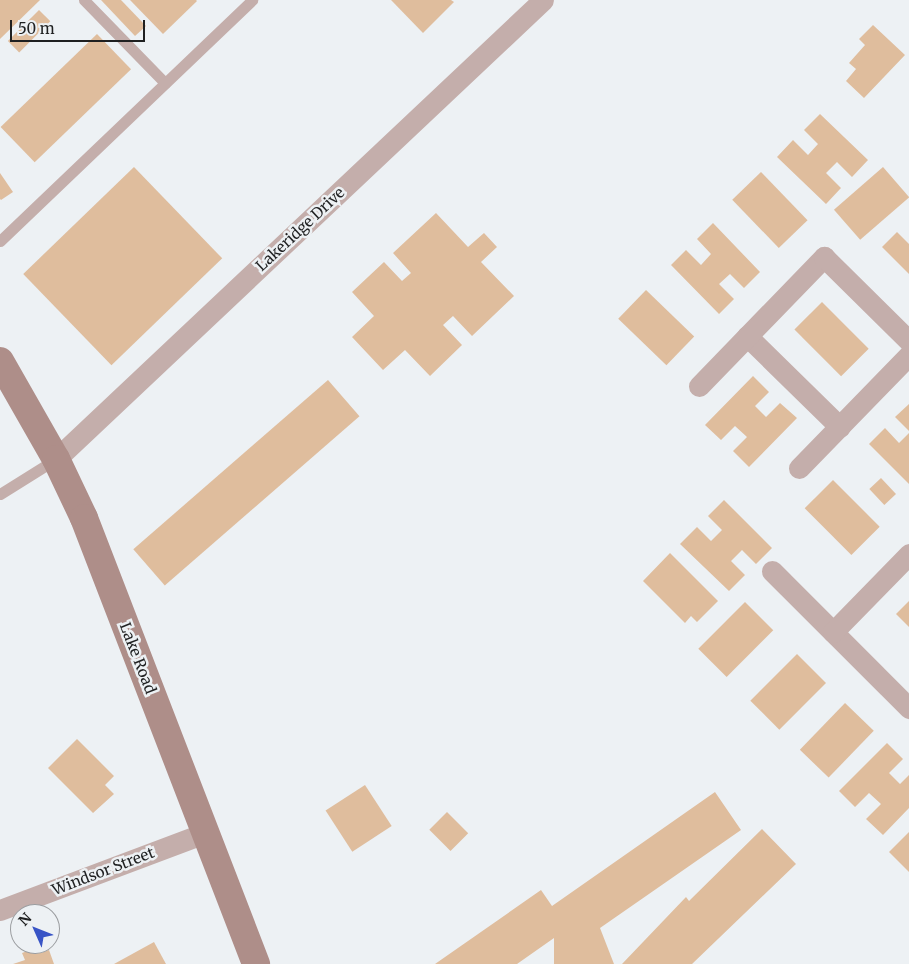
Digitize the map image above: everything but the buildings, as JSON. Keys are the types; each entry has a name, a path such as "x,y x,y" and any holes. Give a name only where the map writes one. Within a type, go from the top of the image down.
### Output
{"street":[{"name":"Lakeridge Drive","path":"56,459 543,0"},
{"path":"699,386 824,257 909,341"},
{"path":"747,336 840,427"},
{"path":"800,468 909,355"},
{"name":"Lake Road","path":"0,361 56,459 256,964"},
{"path":"832,632 909,554"},
{"path":"772,571 909,708"},
{"name":"Windsor Street","path":"0,910 205,833"}],"lane":[{"path":"84,0 165,83"},
{"path":"0,241 252,0"},
{"path":"0,494 56,459"}]}
